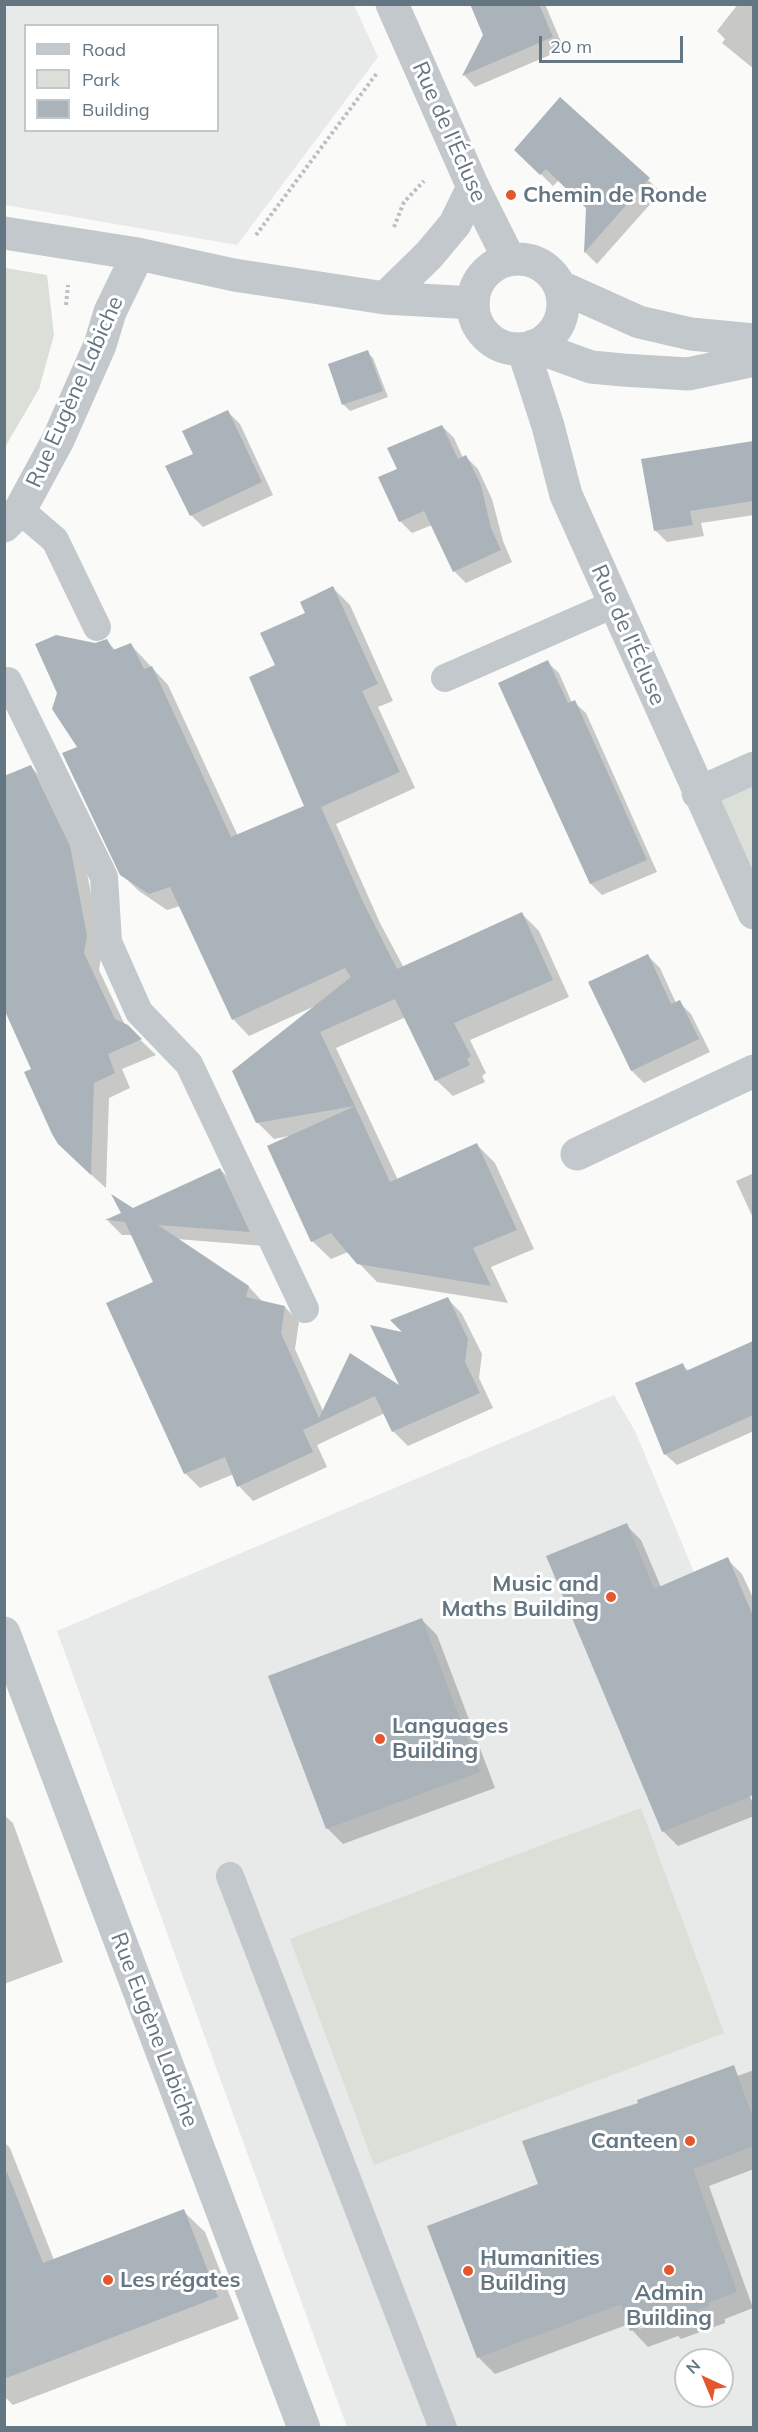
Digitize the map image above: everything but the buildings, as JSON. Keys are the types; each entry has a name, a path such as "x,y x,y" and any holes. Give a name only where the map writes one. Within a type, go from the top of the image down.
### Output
{"street":[{"name":"Rue de l'Écluse","path":"392,4 467,175 509,259"},
{"path":"385,298 429,255 455,224 467,175"},
{"path":"4,233 138,254 234,275 385,298 473,303"},
{"name":"Rue Eugène Labiche","path":"13,518 58,440 100,345 110,312 138,254"},
{"path":"528,348 546,340 556,329 562,316 564,302 561,287 546,267 534,261 509,259 498,263 480,279 473,303 475,318 483,332 494,342 508,348 528,348 591,367 688,374 753,360"},
{"path":"561,287 639,322 691,334 753,340"},
{"name":"Rue de l'Écluse","path":"528,348 566,495 753,914"},
{"path":"698,793 753,768"},
{"path":"577,1154 753,1071"},
{"name":"Rue Eugène Labiche","path":"4,1633 304,2427"}],"lane":[{"path":"13,518 55,540 97,627"},
{"path":"445,678 614,604"},
{"path":"6,679 104,877 108,942 139,1012 189,1064 305,1309"},
{"path":"230,1876 443,2427"}],"path":[{"path":"253,239 383,65"},
{"path":"392,234 404,202 424,180 467,175"}],"shaded area":[{"path":"4,5 354,5 378,57 237,245 5,205"},
{"path":"614,1395 635,1431 753,1713 753,2427 347,2427 57,1631"}],"green space":[{"path":"5,268 47,275 54,335 39,389 5,447"},
{"path":"753,768 753,910 698,793"},
{"path":"641,1808 724,2033 374,2165 290,1939"}],"place":[{"name":"Chemin de Ronde","path":"511,195"},
{"name":"Music and Maths Building","path":"611,1597"},
{"name":"Languages Building","path":"380,1739"},
{"name":"Canteen","path":"690,2141"},
{"name":"Admin Building","path":"669,2270"},
{"name":"Humanities Building","path":"468,2271"},
{"name":"Les régates","path":"108,2280"}]}
